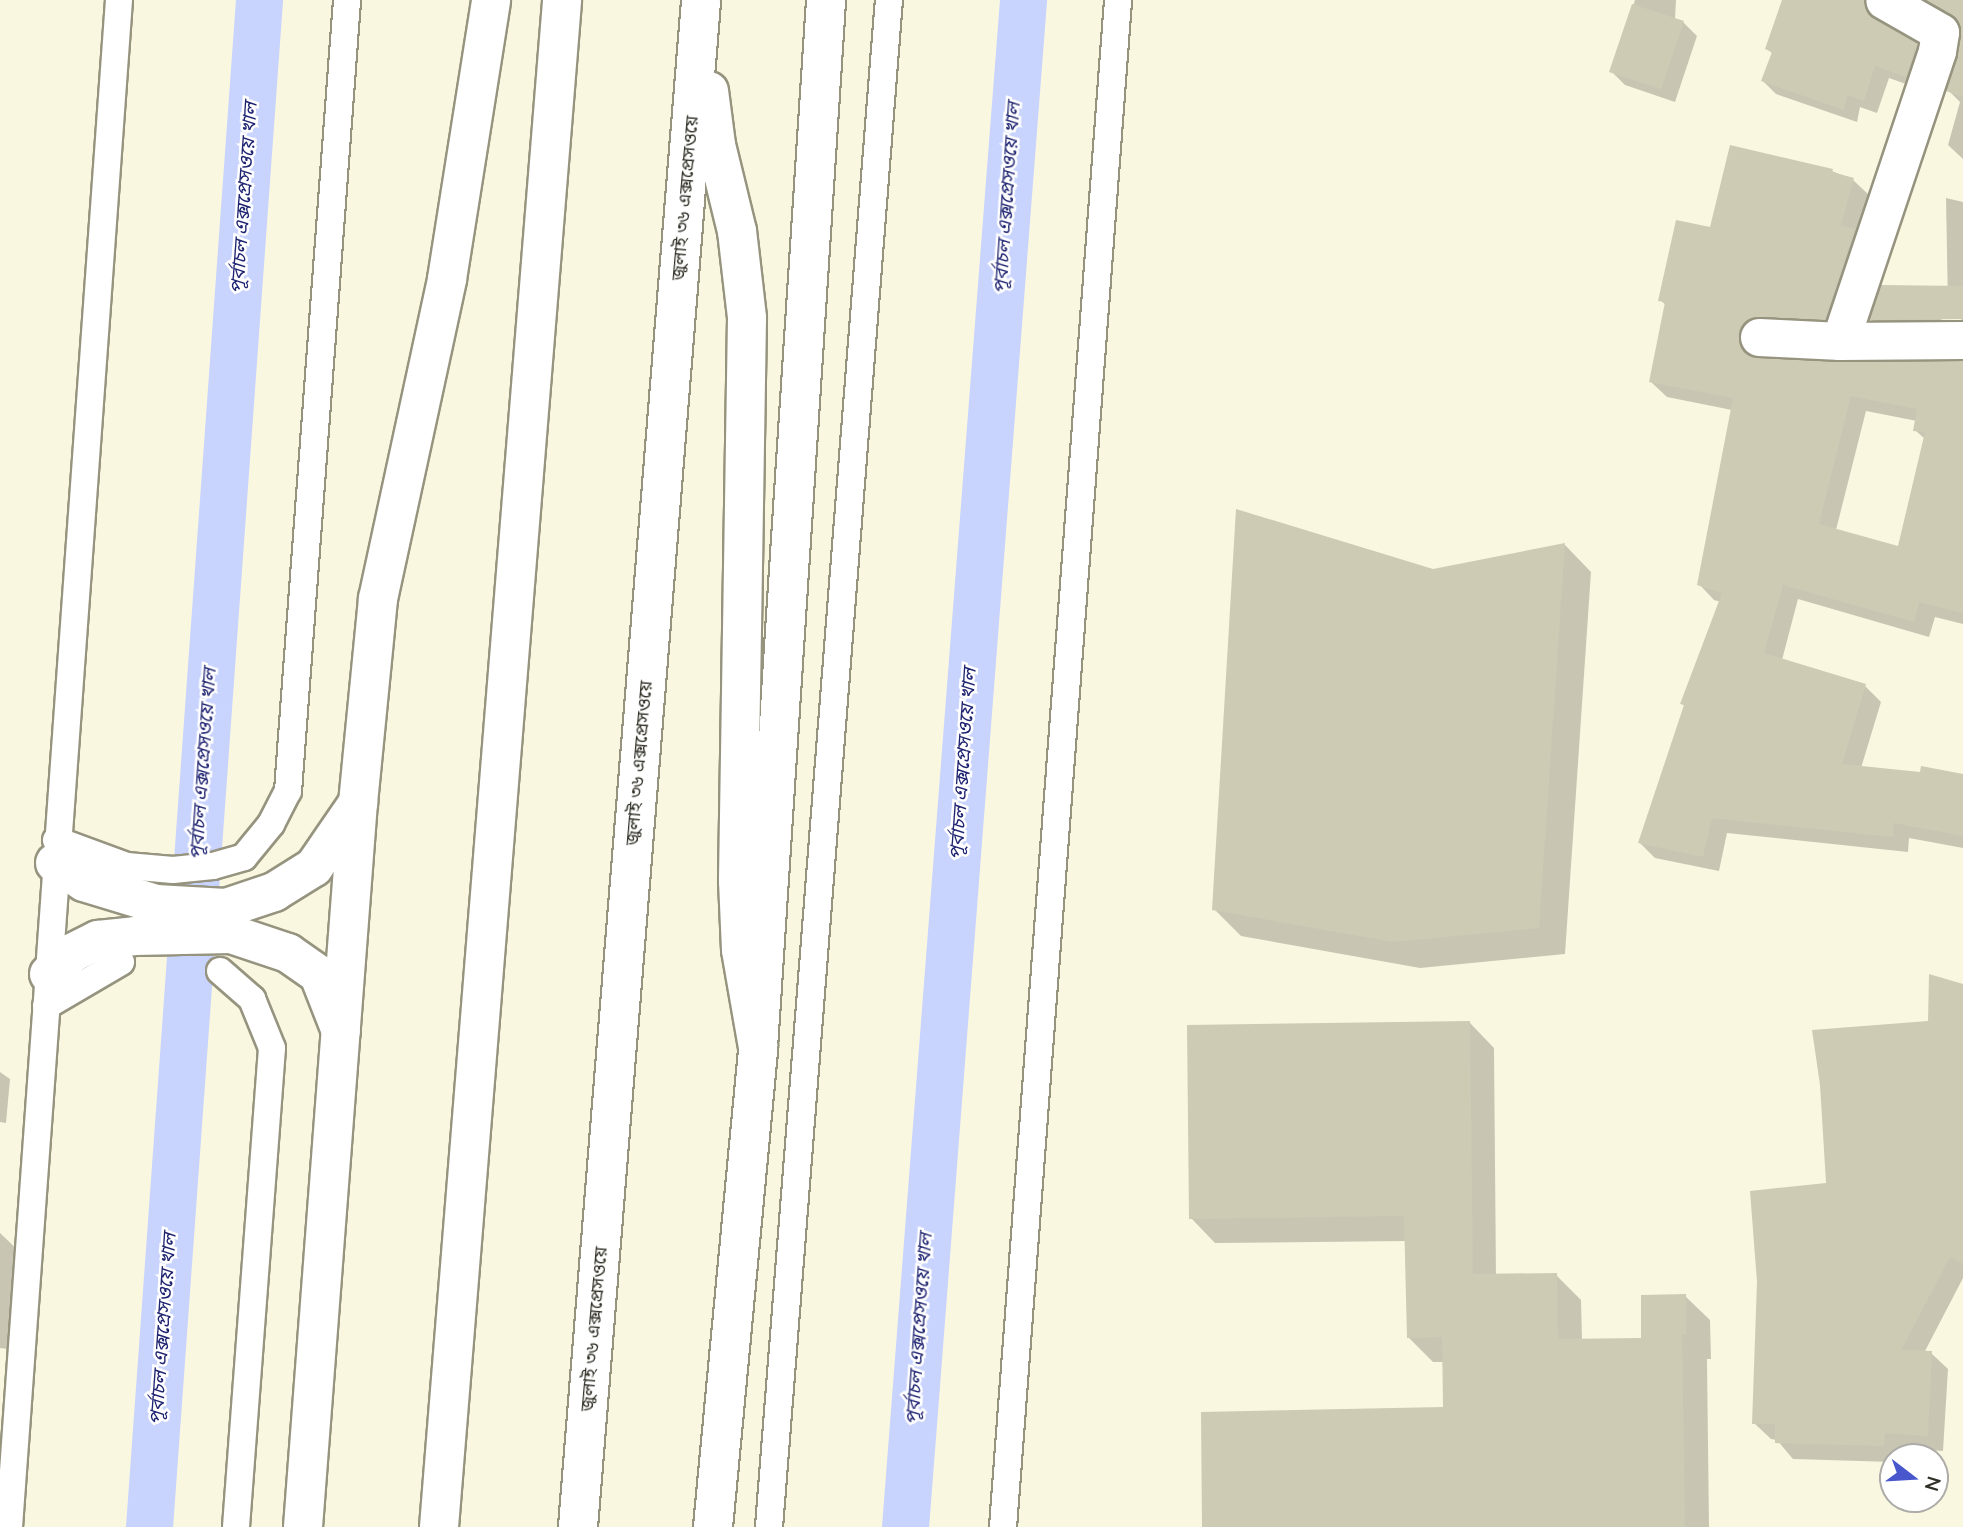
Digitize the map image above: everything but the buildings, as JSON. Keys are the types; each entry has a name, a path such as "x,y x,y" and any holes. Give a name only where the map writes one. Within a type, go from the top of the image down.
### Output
{"main road":[{"path":"303,1527 358,803 378,599 447,279 491,0"},
{"path":"439,1527 562,0"},
{"path":"713,1527 758,1047 826,0"},
{"path":"701,10 716,145 737,231 747,318 738,881 741,950 758,1047"},
{"name":"জুলাই ৩৬ এক্সপ্রেসওয়ে","path":"578,1527 701,10"},
{"path":"65,862 156,904 226,908 274,892 314,867 358,803"},
{"path":"56,978 98,940 135,936 231,934 288,953 319,975 341,1031"}],"street":[{"path":"9,1527 65,862 120,0"},
{"path":"65,862 173,870 213,866 244,857 271,824 288,791 347,0"},
{"path":"769,1527 889,0"},
{"path":"1003,1527 1118,0"},
{"path":"1840,341 1937,51 1940,32 1884,0"},
{"path":"1759,337 1840,341 1963,340"},
{"path":"56,978 121,962"},
{"path":"220,971 252,999 272,1048 236,1527"}],"waterway":[{"name":"পূর্বাচল এক্সপ্রেসওয়ে খাল","path":"149,1527 259,0"},
{"name":"পূর্বাচল এক্সপ্রেসওয়ে খাল","path":"905,1527 1023,0"}]}
